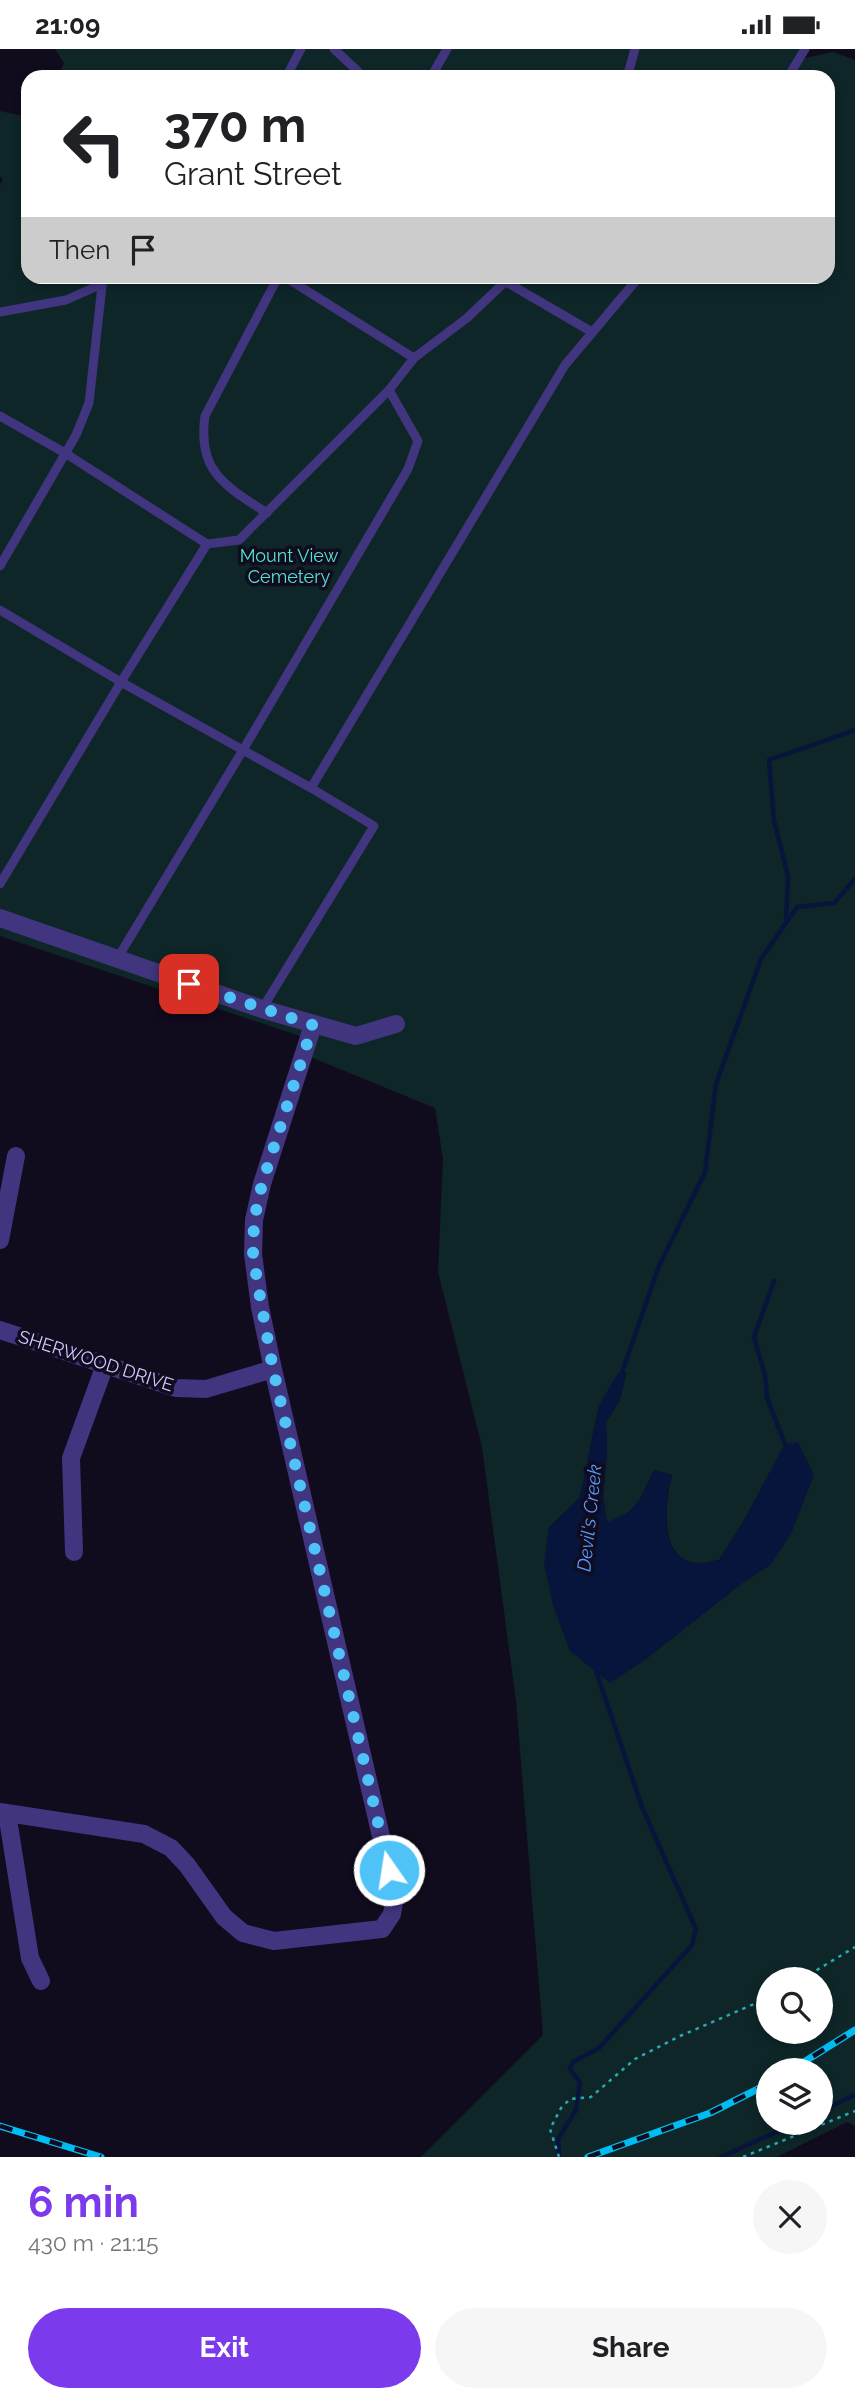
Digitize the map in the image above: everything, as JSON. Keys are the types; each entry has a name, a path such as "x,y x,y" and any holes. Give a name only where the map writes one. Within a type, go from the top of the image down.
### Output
{"street":[{"path":"0,918 262,1009 356,1037 396,1024"},
{"path":"41,1981 30,1958 3,1813 144,1834 171,1847 224,1917 243,1933 274,1941 382,1929 392,1915 395,1897 273,1369 253,1254 254,1220 262,1184 313,1025"},
{"path":"0,1240 16,1156"},
{"name":"SHERWOOD DRIVE","path":"0,1330 176,1388 206,1389 273,1369"},
{"path":"74,1552 71,1458 105,1365"}],"lane":[{"path":"290,70 301,49"},
{"path":"334,49 356,70"},
{"path":"435,70 447,49"},
{"path":"629,70 635,49"},
{"path":"792,70 805,49"},
{"path":"0,312 66,300 95,284"},
{"path":"0,566 76,435 89,403 102,284"},
{"path":"267,513 227,487 206,459 202,435 205,416 274,284"},
{"path":"296,284 414,358"},
{"path":"0,416 65,453 207,544 239,540 389,390 414,358 467,319 503,284"},
{"path":"516,284 592,332"},
{"path":"311,788 565,365 633,284"},
{"path":"117,959 408,468 418,441 389,390"},
{"path":"0,884 207,544"},
{"path":"0,610 374,826 262,1009"}],"path":[{"path":"822,1967 855,1947"},
{"path":"558,2157 550,2129 561,2108 570,2099 596,2094 635,2059 756,2003"},
{"path":"743,2157 855,2111"}],"green space":[{"name":"Mount View Cemetery","path":"55,49 805,49 800,59 833,52 855,60 855,2126 847,2122 833,2129 833,2058 756,2058 756,2135 821,2135 777,2157 421,2157 543,2035 516,1701 482,1447 438,1272 443,1159 435,1108 303,1054 306,1038 0,936 0,185 3,179 0,177 0,111 21,116 21,284 835,284 835,70 61,70 64,63","holes":["620,1400 606,1422 607,1452 603,1497 607,1523 628,1515 640,1499 654,1470 672,1475 667,1500 670,1542 685,1560 698,1563 719,1560 742,1524 785,1444 771,1564 745,1581 544,1563 580,1497 599,1405"]}],"water":[{"path":"627,1372 620,1400 606,1422 607,1452 603,1497 607,1522 633,1508 654,1470 672,1475 666,1513 670,1541 675,1552 684,1560 697,1563 719,1560 742,1524 785,1444 798,1442 814,1475 791,1534 771,1564 745,1581 645,1660 610,1683 570,1651 553,1605 544,1563 549,1527 580,1497 599,1405 618,1373"}],"waterway":[{"path":"786,921 788,876 774,821 769,760 855,730"},
{"name":"Devil's Creek","path":"620,1378 659,1266 705,1172 716,1084 761,959 797,907 834,903 855,879"},
{"path":"774,1281 754,1337 765,1375 767,1398 785,1444"},
{"name":"Devil's Creek","path":"559,2157 558,2139 576,2110 580,2082 570,2069 573,2062 599,2048 692,1945 696,1929 642,1807 595,1668"},
{"path":"833,2105 855,2095"},
{"path":"721,2157 770,2135"}],"railway":[{"path":"810,2058 855,2030"},
{"path":"588,2157 710,2113 756,2090"},
{"path":"0,2126 101,2157"}],"route":[{"path":"189,984 313,1025 262,1184 254,1220 253,1254 260,1307 273,1369 389,1870"}]}
